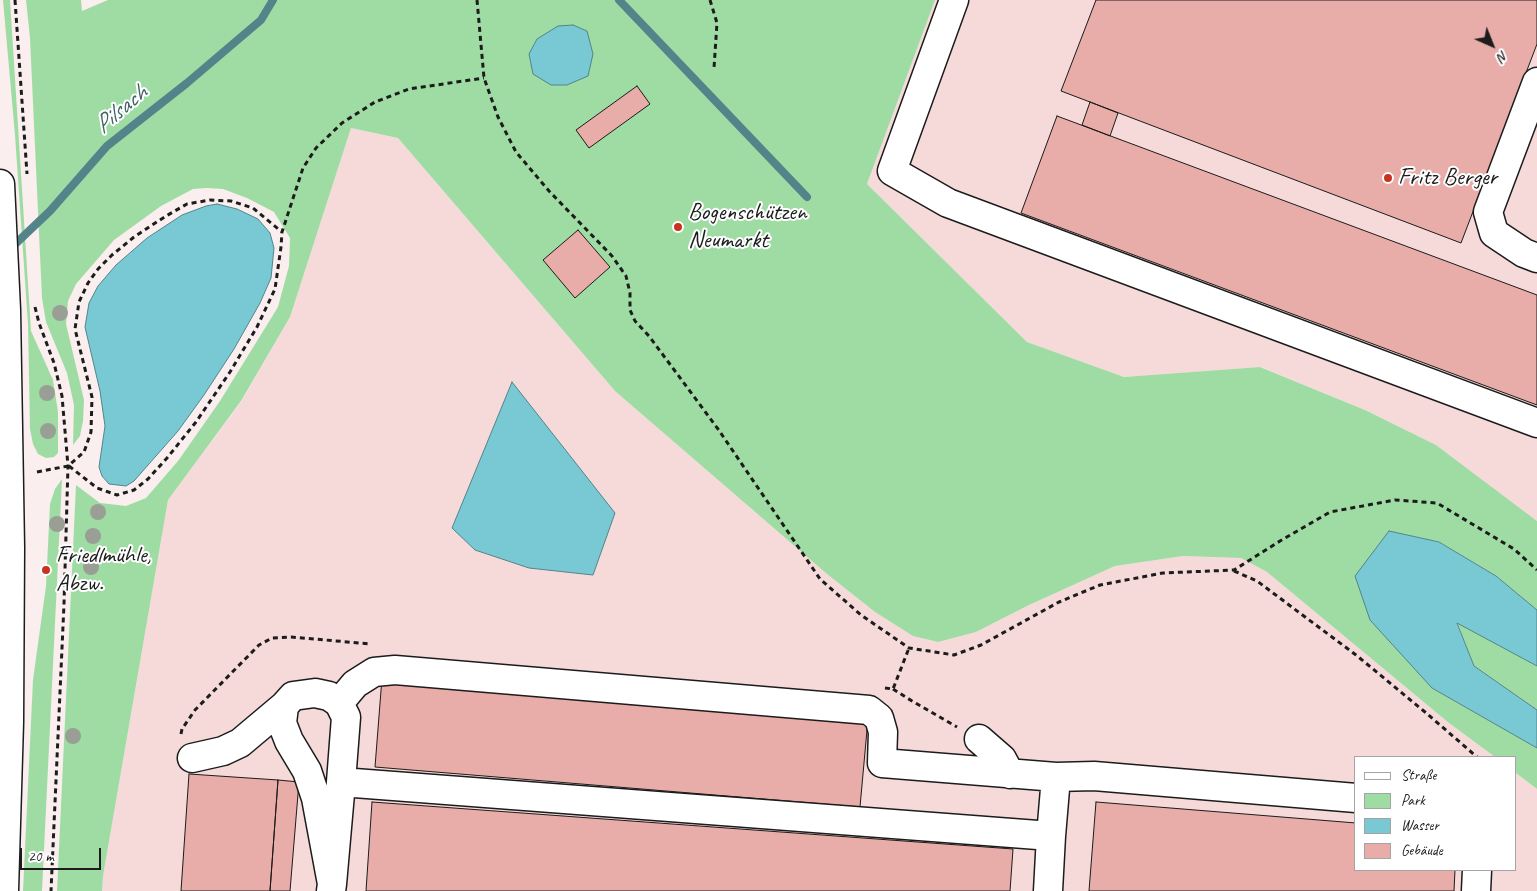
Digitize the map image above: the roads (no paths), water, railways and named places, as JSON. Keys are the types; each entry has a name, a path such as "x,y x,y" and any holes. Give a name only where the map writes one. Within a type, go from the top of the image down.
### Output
{"main road":[{"path":"954,0 892,171 948,203 1537,423"},
{"path":"1537,82 1488,212 1494,233 1524,253 1537,258"},
{"path":"0,184 6,310 9,477 5,549 9,722 4,891"},
{"path":"339,703 355,684 374,672 395,670 869,710 879,718 883,732 882,763 1056,777 1094,776 1354,798"},
{"path":"192,758 223,751 240,743 284,706 293,696 315,693 329,696 339,703 346,717 332,887"},
{"path":"284,706 282,723 288,741 307,771 316,798 332,887"},
{"path":"979,739 1002,759 1010,774"},
{"path":"1048,891 1056,777"},
{"path":"341,782 1051,836"},
{"path":"1476,891 1477,871"}],"water":[{"path":"573,25 587,31 593,54 588,76 567,85 551,85 533,74 529,54 537,39 558,26"},
{"path":"217,204 237,209 258,219 270,233 274,248 271,278 260,303 234,349 178,431 134,481 126,486 109,484 102,476 99,467 105,426 100,391 85,327 89,303 98,286 116,265 147,238 182,215"},
{"path":"512,382 615,513 593,575 529,568 475,550 452,528"},
{"path":"1389,531 1439,542 1496,576 1537,610 1537,666 1457,623 1474,666 1537,710 1537,748 1432,688 1370,620 1355,576"}],"waterway":[{"name":"Pilsach","path":"11,248 50,211 107,146 187,83 261,20 273,0"},
{"path":"619,0 807,197"}],"place":[{"name":"Fritz Berger","path":"1388,178"},
{"name":"Bogenschützen Neumarkt","path":"678,227"},
{"name":"Friedlmühle, Abzw.","path":"46,570"}]}
